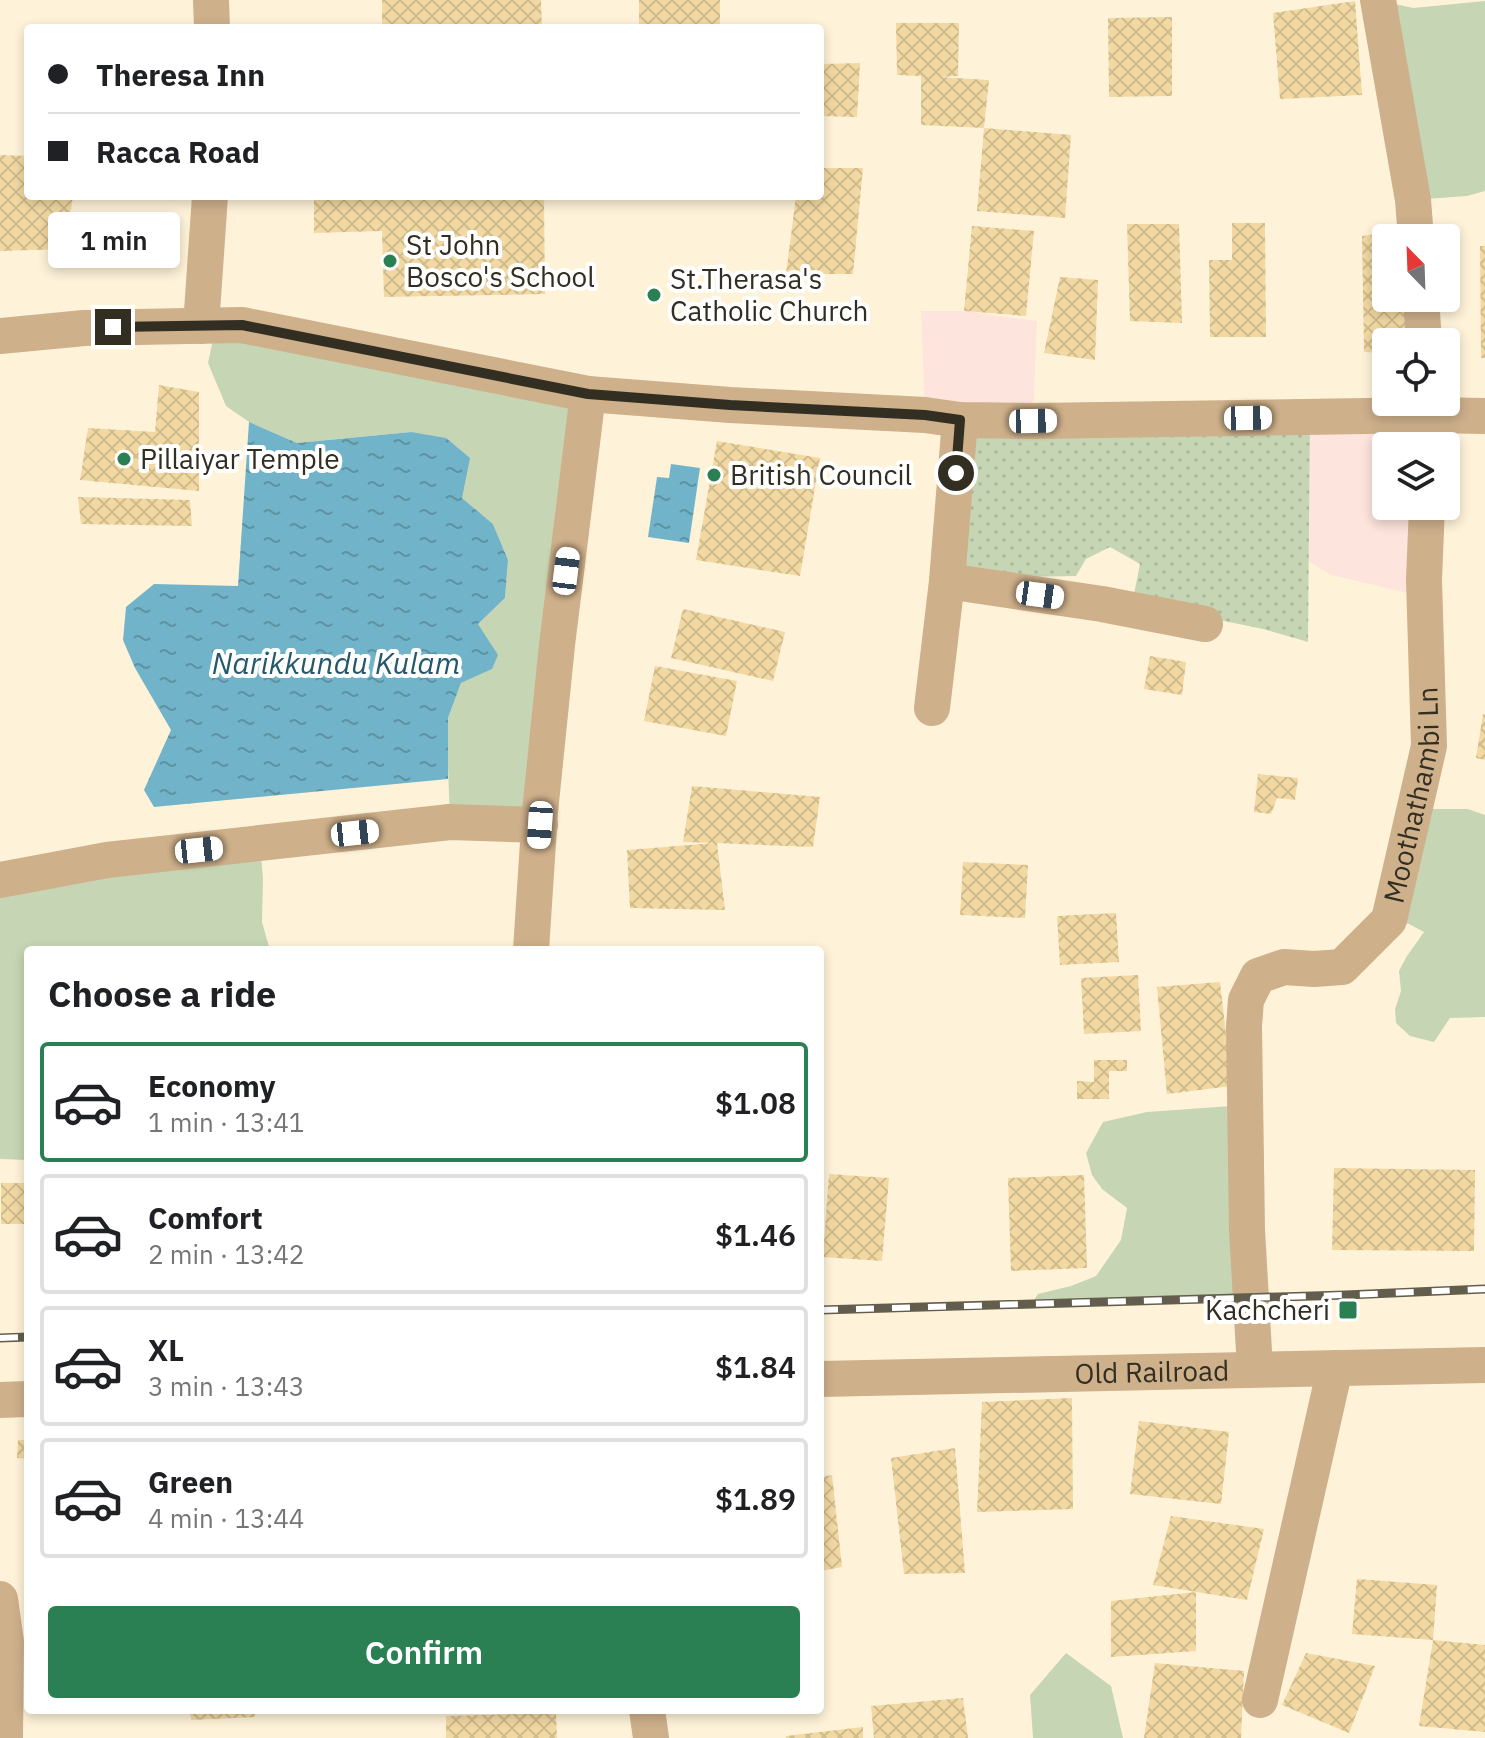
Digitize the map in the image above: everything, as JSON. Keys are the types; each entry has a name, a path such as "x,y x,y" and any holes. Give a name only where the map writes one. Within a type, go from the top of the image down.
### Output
{"street":[{"path":"211,0 212,24"},
{"path":"1378,0 1415,224"},
{"path":"201,326 210,200"},
{"path":"0,336 84,328 242,325 588,394 925,415 960,420 1429,421 1485,416"},
{"path":"531,946 557,645 588,394"},
{"path":"932,708 947,581 960,420"},
{"name":"Moothathambi Ln","path":"1255,1369 1247,1230 1246,1000 1258,976 1284,967 1342,967 1389,920 1429,746 1424,580 1426,520"},
{"path":"947,581 1102,604 1205,624"},
{"path":"0,880 107,860 450,822 540,825"},
{"name":"Old Railroad","path":"824,1379 1485,1365"},
{"path":"1260,1700 1335,1368"},
{"path":"0,1400 24,1399"},
{"path":"0,1599 6,1642 5,1738"},
{"path":"648,1714 651,1738"}],"shaded area":[{"path":"921,311 964,311 1037,321 1033,421 925,415"},
{"path":"1430,416 1429,432 1372,432 1372,520 1425,520 1412,594 1331,575 1309,562 1310,417"}],"green space":[{"path":"1378,0 1413,8 1485,1 1485,191 1467,196 1413,200"},
{"path":"214,335 588,394 540,812 450,822 448,718 461,683 491,669 478,624 505,598 508,560 493,524 462,498 411,432 297,443 249,422 226,406 208,363"},
{"path":"1310,417 1308,642 1195,615 1134,594 1140,564 1110,547 1086,559 1076,576 948,578 960,420"},
{"path":"1415,809 1468,809 1485,815 1485,1017 1450,1018 1434,1042 1410,1036 1396,1023 1395,1009 1401,991 1399,971 1424,932 1409,924 1389,920"},
{"path":"260,843 262,922 269,946 24,946 24,1160 0,1159 0,880"},
{"path":"1245,1105 1251,1297 1032,1303 1038,1294 1096,1276 1121,1240 1127,1208 1102,1189 1092,1175 1086,1153 1103,1122 1147,1112"},
{"path":"1066,1653 1111,1686 1123,1738 1033,1738 1030,1695"}],"water":[{"name":"Narikkundu Kulam","path":"249,422 297,443 411,432 446,438 470,458 462,498 493,524 508,560 505,598 478,624 498,655 492,669 461,683 448,718 448,779 154,807 144,790 171,730 135,668 123,640 126,607 154,584 238,586"},
{"path":"671,464 700,468 689,543 648,537 657,477 669,478"}],"building":[{"path":"382,0 541,0 542,24 382,24"},
{"path":"639,0 720,0 720,24 639,24"},
{"path":"1355,1 1362,95 1280,99 1273,13"},
{"path":"1172,17 1172,96 1109,97 1108,18"},
{"path":"896,23 959,23 958,76 939,77 989,80 984,128 921,125 921,76 897,75"},
{"path":"860,63 857,117 824,116 824,64"},
{"path":"984,128 1071,135 1065,218 977,211"},
{"path":"0,155 24,156 24,200 72,200 65,249 0,251"},
{"path":"824,168 863,168 853,274 786,274 795,200 824,200"},
{"name":"St John Bosco's School","path":"314,200 544,200 545,294 384,297 382,231 314,233"},
{"path":"1232,223 1265,223 1266,337 1210,337 1209,260 1232,260"},
{"path":"1127,224 1179,224 1182,323 1130,321"},
{"path":"972,226 1034,231 1026,316 964,311"},
{"path":"1372,235 1372,312 1415,312 1416,328 1372,328 1372,352 1364,352 1362,236"},
{"path":"1480,246 1485,246 1485,358 1481,358"},
{"path":"1060,277 1098,280 1095,360 1044,353"},
{"path":"159,385 199,392 199,491 80,480 88,428 155,432"},
{"path":"717,441 820,458 800,576 696,560"},
{"path":"78,497 190,500 192,526 81,524"},
{"path":"683,609 785,632 773,681 671,658"},
{"path":"1150,656 1186,662 1182,695 1144,689"},
{"path":"655,666 737,681 726,736 644,721"},
{"path":"1485,715 1485,760 1476,758"},
{"path":"1258,774 1298,778 1295,800 1277,798 1271,814 1254,812"},
{"path":"692,786 820,797 813,847 717,843 725,910 630,908 627,850 714,843 683,842"},
{"path":"963,862 1028,865 1025,918 960,915"},
{"path":"1116,913 1119,962 1060,965 1057,916"},
{"path":"1138,975 1141,1031 1084,1034 1081,978"},
{"path":"1220,982 1232,1086 1167,1094 1157,987"},
{"path":"1094,1060 1127,1060 1127,1071 1109,1071 1109,1099 1077,1099 1077,1081 1094,1082"},
{"path":"1334,1168 1475,1170 1474,1251 1332,1250"},
{"path":"829,1174 889,1178 882,1261 824,1257"},
{"path":"1084,1175 1087,1268 1011,1271 1008,1178"},
{"path":"1,1183 24,1183 24,1224 1,1224"},
{"path":"1072,1398 1073,1509 977,1512 982,1402"},
{"path":"1139,1421 1229,1432 1221,1504 1130,1494"},
{"path":"18,1440 24,1440 24,1459 17,1458"},
{"path":"955,1448 965,1573 904,1574 891,1458"},
{"path":"832,1475 842,1567 824,1570 824,1476"},
{"path":"1171,1516 1264,1529 1247,1600 1153,1585"},
{"path":"1357,1579 1437,1585 1433,1640 1352,1634"},
{"path":"1196,1592 1196,1651 1111,1657 1111,1601"},
{"path":"1433,1640 1485,1645 1485,1732 1419,1726"},
{"path":"1306,1653 1375,1666 1349,1733 1282,1705"},
{"path":"1155,1663 1244,1671 1241,1738 1144,1738"},
{"path":"963,1698 968,1738 874,1738 871,1706"},
{"path":"190,1714 255,1714 255,1717 191,1720"},
{"path":"556,1714 557,1738 446,1738 446,1716"},
{"path":"863,1727 863,1738 786,1738 786,1736"}],"railway":[{"path":"824,1310 1485,1289"},
{"path":"0,1338 24,1337"}],"place":[{"name":"St John Bosco's School","path":"390,261"},
{"name":"St.Therasa's Catholic Church","path":"654,295"},
{"name":"Pillaiyar Temple","path":"124,459"},
{"name":"British Council","path":"714,475"},
{"name":"Kachcheri","path":"1348,1310"}],"route":[{"path":"113,327 242,325 588,394 925,415 960,420 956,473"}]}
